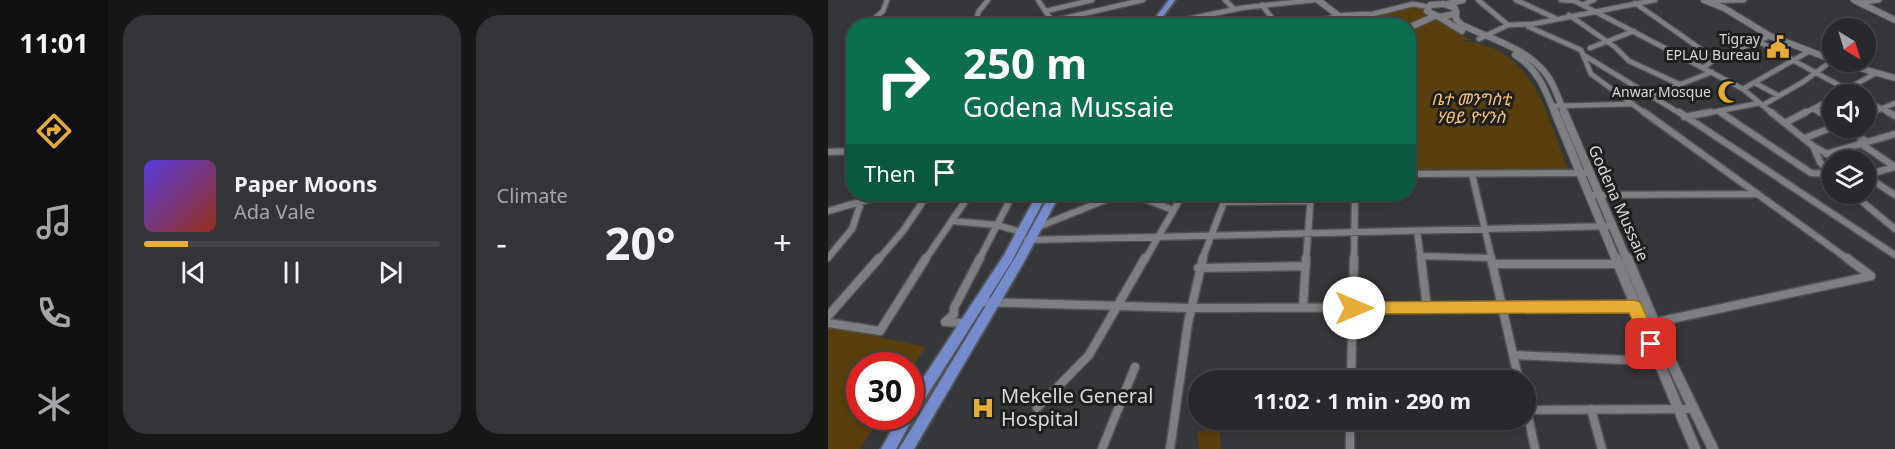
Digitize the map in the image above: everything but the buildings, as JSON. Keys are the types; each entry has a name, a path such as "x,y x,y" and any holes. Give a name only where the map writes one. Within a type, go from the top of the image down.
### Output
{"main road":[{"path":"1150,18 1164,0"},
{"path":"1160,18 1172,0"},
{"path":"906,449 994,302 1039,201"},
{"path":"924,388 1023,238 1038,227 1051,201"},
{"path":"948,349 964,350"},
{"path":"888,449 899,430"}],"street":[{"path":"874,18 883,10 887,0"},
{"path":"977,18 988,0"},
{"path":"1038,0 1050,18"},
{"path":"1046,11 1092,0"},
{"path":"1065,18 1143,0"},
{"path":"1225,0 1234,9"},
{"path":"1192,18 1264,3 1295,6 1316,0 1342,18"},
{"path":"1331,18 1373,14 1413,4 1439,5 1463,0 1451,16 1438,16 1416,25"},
{"path":"1478,0 1508,25"},
{"path":"1516,0 1555,18"},
{"path":"1561,0 1574,0 1743,89 1822,151"},
{"path":"1582,5 1594,0"},
{"path":"1481,37 1508,25 1533,24 1569,15 1655,0"},
{"path":"1706,1 1744,0"},
{"path":"1854,0 1895,18"},
{"path":"1862,2 1879,0"},
{"path":"1706,1 1770,36 1822,56"},
{"path":"1264,3 1273,18"},
{"path":"1635,3 1715,59"},
{"path":"1416,18 1439,5 1456,10"},
{"name":"Godena Mussaie","path":"1439,5 1438,16 1481,37 1519,51 1538,63 1549,77 1556,106 1579,173 1695,449"},
{"name":"Godena Mussaie","path":"1456,10 1459,23 1481,37"},
{"path":"1569,15 1635,64 1681,85"},
{"path":"1529,27 1581,50 1585,56 1588,71 1871,276 1642,325"},
{"path":"1590,48 1634,31"},
{"path":"1703,68 1713,63 1715,59 1770,36"},
{"path":"1756,40 1836,84"},
{"path":"1743,89 1808,52"},
{"path":"1585,56 1653,95 1895,255"},
{"path":"1684,117 1762,104 1822,68"},
{"path":"1653,95 1712,72"},
{"path":"1873,72 1895,78"},
{"path":"1857,84 1876,73"},
{"path":"1755,83 1779,96"},
{"path":"1876,111 1895,103"},
{"path":"1556,106 1633,104"},
{"path":"1785,123 1822,104"},
{"name":"Godena Mussaie","path":"1556,106 1600,195 1650,308 1671,362 1713,449"},
{"path":"1876,106 1895,116"},
{"path":"1813,109 1822,114"},
{"path":"1718,111 1811,173 1822,174"},
{"path":"1804,138 1822,131"},
{"path":"1839,150 1895,134"},
{"path":"1858,138 1895,167"},
{"path":"1814,146 1822,164"},
{"path":"828,152 846,154"},
{"path":"1876,173 1895,167"},
{"path":"1416,174 1589,173"},
{"path":"1472,174 1516,370"},
{"path":"1876,183 1895,195"},
{"path":"1588,195 1758,194"},
{"path":"828,211 853,201"},
{"path":"828,258 849,236 858,221 862,201"},
{"path":"828,316 903,231 923,201"},
{"path":"828,323 880,331 919,268 965,201"},
{"path":"965,323 945,322 954,314 954,308 1009,201"},
{"path":"1038,227 1103,201"},
{"path":"1142,201 1173,210"},
{"path":"1037,408 1089,355 1179,201"},
{"path":"1170,449 1189,308 1198,268 1208,236 1224,202 1241,201"},
{"path":"1303,308 1311,201"},
{"path":"1351,370 1355,201"},
{"path":"1865,204 1895,229"},
{"path":"952,221 997,225 1023,238 1613,226"},
{"path":"1417,231 1427,308"},
{"path":"1421,256 1491,261 1629,264"},
{"path":"1198,268 1306,266"},
{"path":"979,302 1117,308 1634,306 1650,308"},
{"path":"1513,355 1671,362"},
{"path":"1102,449 1135,367"},
{"path":"1536,409 1694,409"},
{"path":"1591,409 1602,449"},
{"path":"1350,430 1350,449"},
{"path":"1531,430 1535,449"}],"green space":[{"name":"ቤተ መንግስቲ ሃፀይ ዮሃንስ","path":"1416,5 1443,24 1472,40 1458,41 1483,45 1504,54 1520,67 1532,84 1552,125 1568,169 1416,169 1416,18 1365,18"},
{"path":"828,326 926,347 923,352 846,352 846,430 872,430 860,449 828,449"},
{"path":"1219,430 1221,449 1199,449 1198,432"}],"place":[{"name":"Tigray EPLAU Bureau","path":"1778,47"},
{"name":"Anwar Mosque","path":"1729,92"},
{"name":"Mekelle General Hospital","path":"983,408"}],"route":[{"path":"1354,308 1634,306 1651,344"}]}
